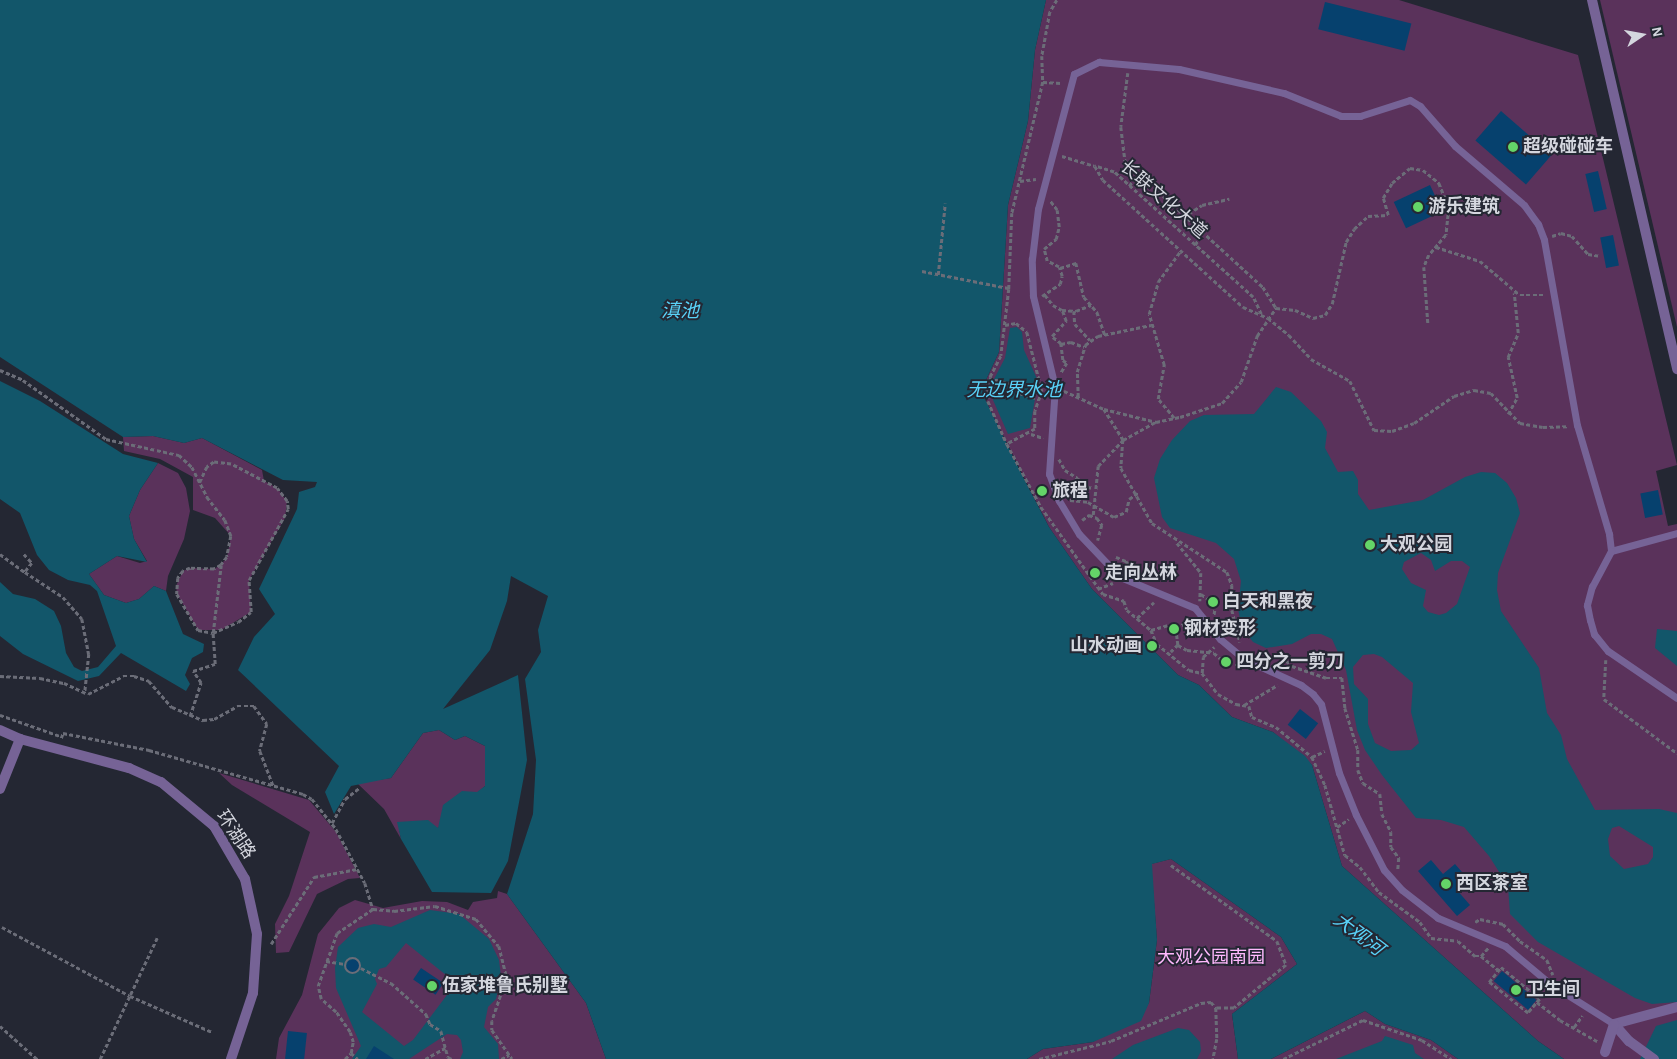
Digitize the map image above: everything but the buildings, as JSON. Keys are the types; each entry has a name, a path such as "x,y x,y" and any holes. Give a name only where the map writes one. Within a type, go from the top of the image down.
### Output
{"street":[{"path":"1592,0 1677,369"},
{"name":"环湖路","path":"0,730 20,739 129,768 161,782 214,826 231,851 244,879 258,934 253,993 231,1059"},
{"path":"0,789 20,739"},
{"path":"1614,1024 1677,1007"},
{"path":"1606,1050 1614,1024"},
{"path":"1614,1024 1654,1059"}],"lane":[{"path":"1614,1024 1550,983 1505,946 1491,942 1438,918 1393,881 1371,845 1339,773 1321,704 1301,685 1252,663 1235,653 1196,611 1120,578 1076,528 1060,501 1049,474 1049,438 1054,388 1053,375 1041,338 1033,296 1032,254 1042,193 1074,74 1089,64 1100,62 1129,67 1179,69 1284,93 1341,116 1360,116 1410,100 1420,106 1455,146 1524,205 1538,224 1544,240 1577,425 1609,534 1611,551 1592,586 1587,605 1594,634 1608,651 1677,698"},
{"path":"1611,551 1677,533"}],"path":[{"path":"1057,0 1050,12 1042,56 1043,82 1012,213 1009,288 1001,356 989,378 988,401 1007,444 1040,507 1102,594 1124,601 1137,618 1152,630 1157,644 1171,653 1189,670 1202,673 1218,694 1236,704 1249,706 1252,717 1276,727 1312,757 1325,785 1345,855 1360,867 1379,892 1420,922 1431,938 1458,941 1475,956 1481,956 1498,970"},
{"path":"1129,67 1121,127 1122,153 1125,161 1183,217 1263,287 1276,308"},
{"path":"1043,82 1072,83"},
{"path":"1052,152 1095,166"},
{"name":"长联文化大道","path":"1095,166 1114,172 1253,298 1261,314"},
{"name":"长联文化大道","path":"1095,166 1103,180 1244,307 1261,314"},
{"path":"1276,308 1295,310 1313,318 1325,315 1332,304 1346,242 1354,229 1368,216 1388,215 1383,198 1392,183 1410,168 1423,170 1439,183 1449,208 1446,235 1424,267 1428,323"},
{"path":"1129,186 1138,174"},
{"path":"1020,181 1046,177"},
{"path":"1032,254 1044,249 1056,239 1059,219 1053,204 1042,193"},
{"path":"1183,217 1202,205 1229,199"},
{"path":"938,275 945,203"},
{"path":"1544,240 1561,233 1572,236 1588,254 1600,256"},
{"path":"1195,245 1202,234"},
{"path":"1436,247 1480,261 1520,296 1553,294"},
{"path":"1044,249 1047,261 1060,268 1076,264 1080,286 1102,322 1105,335"},
{"path":"1174,418 1158,399 1164,365 1149,314 1158,282 1182,250"},
{"path":"1033,296 1046,295 1060,284 1060,268"},
{"path":"922,271 1009,288"},
{"path":"1508,414 1517,398 1508,357 1518,333 1514,292"},
{"path":"1041,338 1058,333 1066,321 1062,310 1046,295"},
{"path":"1062,310 1074,311 1091,305"},
{"path":"1093,515 1096,506 1094,488 1098,466 1123,440 1156,422 1222,403 1241,382 1257,336 1276,308"},
{"path":"1074,311 1075,324 1090,340"},
{"path":"1261,314 1290,335 1311,359 1350,381 1374,430 1392,431 1414,423 1454,396 1474,390 1490,393 1508,414 1520,422 1543,427 1577,425"},
{"path":"1005,325 1016,323 1027,332 1040,378 1040,399 1035,411 1035,429 1031,434 1007,444"},
{"path":"1078,397 1077,372 1084,347 1090,340 1151,325"},
{"path":"1052,336 1061,344 1066,368 1053,375"},
{"path":"1061,344 1071,342 1084,347"},
{"path":"0,370 23,380 106,439 179,455 192,467 200,482 231,536 227,557 221,565 214,569 190,568 183,572 176,586 177,594 191,622 198,630 213,632 238,622 251,612 249,580 288,509 286,501 277,488 231,464 214,462 200,482"},
{"path":"989,378 1019,386 1019,392 1040,399"},
{"path":"1054,388 1104,409 1156,422"},
{"path":"1104,409 1123,440 1121,468 1138,493 1152,523 1177,542 1216,562 1227,572 1232,586 1232,610 1240,641 1235,653"},
{"path":"1031,434 1038,438 1049,438"},
{"path":"1049,454 1061,461 1065,470 1078,478 1081,486 1079,501"},
{"path":"1081,486 1094,488"},
{"path":"1060,501 1079,501 1096,506 1114,518 1121,516 1129,499 1138,493"},
{"path":"1076,528 1084,518 1093,515"},
{"path":"1093,515 1102,524 1099,542"},
{"path":"1176,628 1196,611 1201,594 1201,574 1177,542"},
{"path":"0,554 63,597 82,619 89,654 85,693"},
{"path":"24,554 32,563 25,572"},
{"path":"1109,554 1126,561 1133,568 1132,583"},
{"path":"190,716 201,683 193,672 215,664 213,632 221,565"},
{"path":"1098,589 1120,578"},
{"path":"1201,594 1216,604 1216,610 1207,622"},
{"path":"1137,618 1159,595"},
{"path":"1152,630 1169,625 1176,628"},
{"path":"1171,653 1178,645 1176,628"},
{"path":"1202,673 1203,657 1220,639"},
{"path":"1178,645 1187,650 1208,652 1220,657 1228,666 1239,665 1244,659"},
{"path":"1608,651 1603,681 1604,698 1677,752"},
{"path":"1252,663 1278,655 1292,666 1326,678 1342,678 1345,708 1358,750 1358,770 1363,783 1380,794 1382,814 1392,832 1391,846 1399,858 1400,865 1393,881"},
{"path":"0,676 64,683 85,693 103,689 123,676 140,677 149,681 172,707 190,716 214,719 237,706 248,704 258,709 267,724 260,750 274,787"},
{"path":"1244,704 1276,687 1281,676"},
{"path":"0,715 62,735 149,750 312,799 332,823 358,869 374,909"},
{"path":"332,823 345,799 359,788"},
{"path":"1171,865 1277,941 1286,965 1234,1008 1216,1008"},
{"path":"271,944 314,877 358,869"},
{"path":"345,1059 351,1053 353,1042 350,1032 336,1012 320,999 318,986 337,933 374,909 448,908 476,919 488,930 499,946 506,964 503,993 492,1021 492,1030 512,1059"},
{"path":"2,927 130,996 212,1032"},
{"path":"100,1059 157,938"},
{"path":"1481,956 1491,942"},
{"path":"356,958 362,964 360,972 351,975 345,968 346,964 347,960 356,958"},
{"path":"326,960 346,964"},
{"path":"1501,967 1540,999 1528,1013 1489,982 1498,970 1501,967"},
{"path":"361,968 377,974 426,1014 427,1021 441,1031 445,1048 450,1058"},
{"path":"1039,1059 1111,1041 1201,1003 1211,1002 1216,1008 1217,1039 1213,1059"},
{"path":"1537,1002 1560,1020 1606,1050"},
{"path":"1283,1059 1356,1021 1372,1022 1386,1029 1422,1040 1451,1059"},
{"path":"0,1026 37,1059"},
{"path":"425,1059 445,1048"},
{"path":"351,1053 358,1059"},
{"path":"501,1059 509,1055"}],"green space":[{"name":"大观公园","path":"1046,0 1399,0 1578,55 1677,465 1656,471 1668,526 1677,524 1677,1059 1564,1059 1538,1041 1342,866 1312,765 1273,732 1232,717 1199,685 1178,675 1092,589 1049,527 985,399 986,380 999,352 1008,205 1028,121 1035,50"},
{"path":"1600,0 1677,0 1677,327"},
{"path":"153,436 184,443 202,438 262,470 264,481 277,488 287,501 285,518 249,580 251,612 221,630 198,630 177,594 176,586 183,571 190,568 214,569 221,565 227,557 231,536 215,518 193,510 193,477 160,459 124,451 123,437"},
{"path":"158,463 178,473 186,488 190,511 184,539 168,576 166,591 154,586 139,599 126,603 104,595 89,574 117,556 140,563 147,561 134,539 129,516 140,490"},
{"path":"439,730 455,740 465,736 485,746 485,786 438,828 398,822 401,839 384,809 357,783 391,778 423,733"},
{"path":"219,773 309,800 336,832 360,878 348,879 317,894 289,952 276,953 275,924 289,896 310,832 232,785"},
{"name":"大观公园南园","path":"1171,859 1281,937 1297,964 1232,1014 1238,1059 1027,1059 1043,1049 1093,1042 1149,1003 1157,940 1151,864"},
{"path":"498,891 507,894 586,1003 606,1059 276,1059 279,1038 302,995 318,934 339,908 355,900 383,908 422,901 447,902 468,910 473,902 497,898"},
{"path":"1365,1011 1385,1024 1431,1040 1458,1059 1271,1059"}],"water":[{"name":"滇池","path":"0,0 1046,0 1035,50 1028,121 1008,205 999,352 986,380 985,399 1024,479 1049,527 1092,589 1178,675 1199,685 1232,717 1273,732 1305,756 1312,765 1342,866 1538,1041 1564,1059 1458,1059 1431,1040 1385,1024 1365,1011 1271,1059 1238,1059 1232,1014 1297,964 1281,937 1171,859 1152,864 1157,940 1149,1003 1141,1021 1093,1042 1043,1049 1027,1059 606,1059 586,1003 507,894 533,814 536,760 525,679 541,652 538,630 548,596 511,576 507,601 490,650 443,709 518,675 527,760 508,861 491,893 432,892 401,839 397,822 428,820 438,828 443,805 462,791 477,792 485,786 485,746 465,736 455,740 439,730 423,733 391,778 351,786 334,814 325,792 339,766 238,670 254,637 275,614 259,589 297,509 299,492 315,487 317,482 283,480 202,438 184,443 153,436 123,437 0,357"},
{"name":"无边界水池","path":"1017,327 1022,332 1024,350 1038,381 1030,428 1008,434 993,400 992,383 1005,358 1010,328"},
{"path":"0,381 40,401 123,454 158,463 140,490 129,516 134,539 147,562 117,556 89,574 104,595 126,603 139,599 154,586 166,591 183,634 204,644 203,652 192,658 185,675 190,684 186,691 121,653 99,676 78,681 23,654 0,636 0,582 13,594 35,599 54,611 61,626 66,653 74,667 82,671 98,667 116,646 97,591 90,585 68,580 49,570 37,555 20,513 0,499"},
{"path":"1276,387 1291,392 1321,421 1327,432 1325,448 1338,472 1353,471 1358,480 1358,494 1369,510 1423,500 1465,477 1481,472 1495,473 1507,483 1516,498 1520,513 1498,573 1497,590 1501,611 1539,668 1547,713 1561,735 1567,759 1595,810 1659,809 1677,813 1677,1002 1652,1004 1635,998 1538,942 1510,914 1508,886 1489,856 1464,827 1441,820 1416,818 1365,750 1357,730 1346,670 1332,639 1321,634 1311,634 1292,644 1266,648 1253,642 1242,628 1238,609 1241,581 1234,559 1216,543 1170,528 1162,517 1154,478 1160,459 1172,440 1190,421 1204,415 1254,414","holes":["1421,553 1431,560 1435,571 1451,561 1462,561 1470,567 1457,604 1446,613 1439,615 1428,612 1423,606 1426,590 1411,583 1402,569 1404,562","1374,654 1382,657 1413,683 1411,712 1419,743 1411,750 1391,751 1375,743 1368,724 1368,699 1354,684 1353,667 1363,655","1619,826 1653,847 1653,857 1648,864 1624,869 1610,856 1608,839 1612,828"]},
{"path":"1657,629 1677,631 1677,666 1655,648"},
{"path":"430,910 459,914 489,939 499,960 501,977 496,999 488,1007 484,1027 498,1044 499,1059 460,1059 463,1052 461,1040 457,1035 447,1034 409,1059 352,1059 361,1046 336,988 335,968 338,947 358,928 374,924 391,927","holes":["406,943 456,983 413,1040 404,1046 362,1012 377,984 375,979 379,969 386,967"]},
{"path":"1677,1020 1677,1059 1640,1059 1656,1026"},
{"path":"1178,1028 1189,1030 1200,1042 1201,1051 1197,1059 1112,1059 1133,1045"},
{"path":"1385,1036 1413,1045 1415,1053 1424,1059 1336,1059 1382,1041"}],"place":[{"name":"超级碰碰车","path":"1513,147"},
{"name":"游乐建筑","path":"1418,207"},
{"name":"旅程","path":"1042,491"},
{"name":"大观公园","path":"1370,545"},
{"name":"走向丛林","path":"1095,573"},
{"name":"白天和黑夜","path":"1213,602"},
{"name":"钢材变形","path":"1174,629"},
{"name":"山水动画","path":"1152,646"},
{"name":"四分之一剪刀","path":"1226,662"},
{"name":"西区茶室","path":"1446,884"},
{"name":"伍家堆鲁氏别墅","path":"432,986"},
{"name":"卫生间","path":"1516,990"}],"water label":[{"name":"大观河","path":"1358,935"}]}
